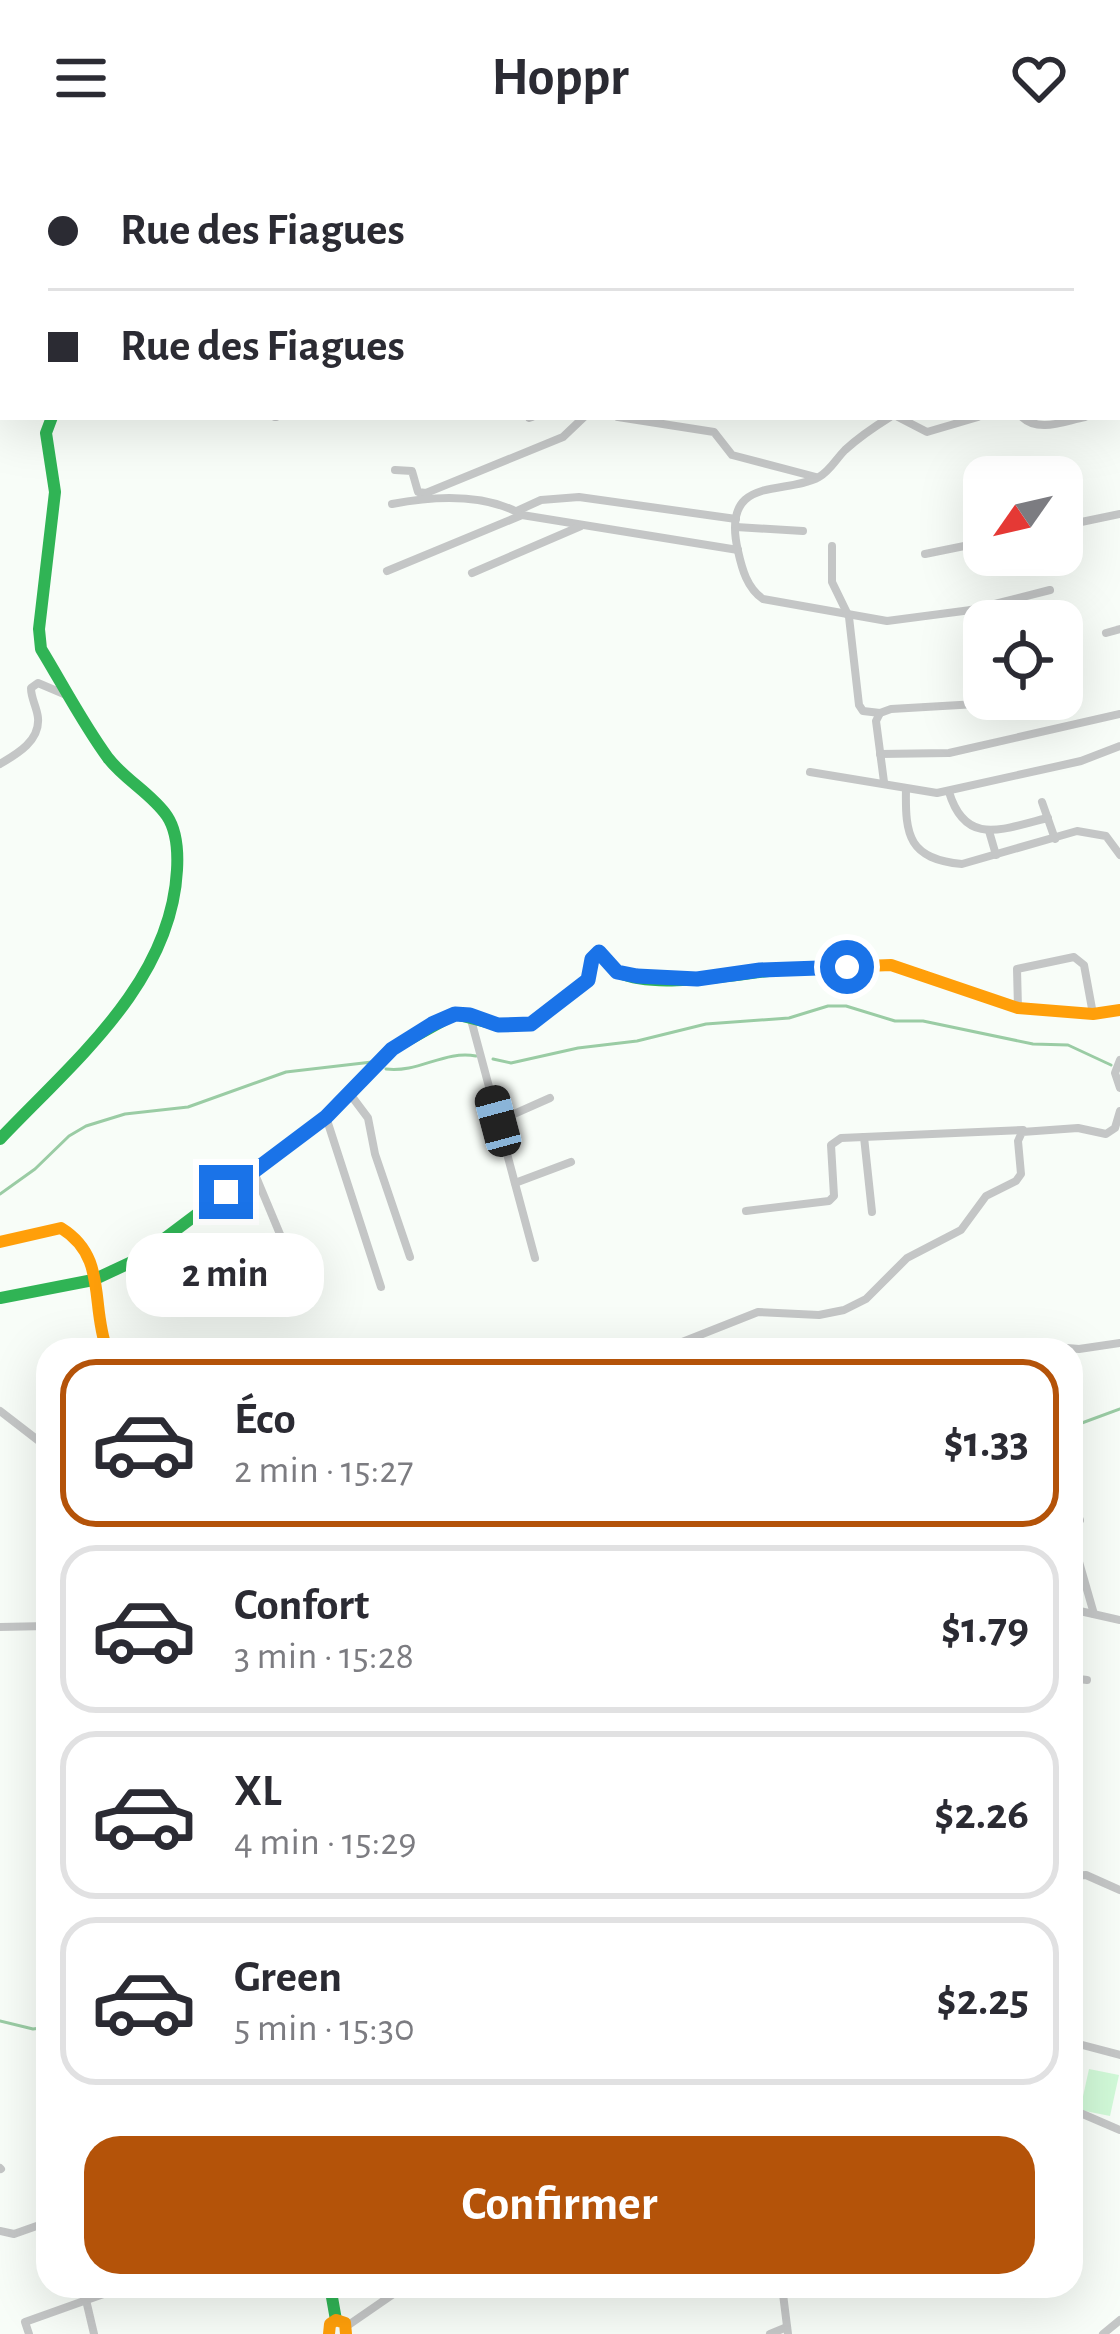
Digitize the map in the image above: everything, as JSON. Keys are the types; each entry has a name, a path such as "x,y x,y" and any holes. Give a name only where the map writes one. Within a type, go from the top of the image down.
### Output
{"street":[{"path":"0,1139 116,1011 155,958 171,921 178,864 172,824 110,761 46,662 39,629 55,492 46,433 51,420"},
{"path":"395,470 412,471 418,492 426,493 563,436 581,420"},
{"path":"637,420 714,432 732,455 818,477"},
{"path":"890,420 843,452 818,477 761,490 742,505 736,523 738,550 749,585 763,599 849,617 886,621 963,611"},
{"path":"901,420 927,431 967,420"},
{"path":"1025,420 1042,426 1071,420"},
{"path":"392,504 446,497 738,550"},
{"path":"387,571 541,500 579,497 803,531"},
{"path":"1083,522 1120,514"},
{"path":"472,573 582,525"},
{"path":"832,546 832,582 849,617 863,710 880,713 963,705"},
{"path":"925,554 963,546"},
{"path":"1010,600 1050,590"},
{"path":"1106,633 1120,629"},
{"path":"0,764 22,751 37,732 31,688 38,682 72,697"},
{"path":"880,713 876,722 884,782"},
{"path":"880,754 949,753 1120,714"},
{"path":"810,772 950,792 1081,761 1120,746"},
{"path":"906,789 905,827 913,844 926,855 962,864 1077,830 1102,833 1120,855"},
{"path":"950,792 960,818 989,831 1048,818"},
{"path":"1042,802 1055,839"},
{"path":"989,831 996,856"},
{"path":"0,1298 93,1280 136,1259 326,1117 392,1049 455,1014 498,1025 531,1024 588,980 592,959 599,952 617,972 697,979 760,970 890,965 1018,1008 1093,1014 1120,1010"},
{"path":"1018,1008 1017,969 1074,956 1084,965 1093,1014"},
{"path":"470,1015 536,1258"},
{"path":"1120,1060 1115,1072 1120,1088"},
{"path":"350,1094 368,1118 375,1154 410,1257"},
{"path":"498,1121 550,1098"},
{"path":"746,1211 824,1205 833,1196 831,1145 841,1138 1084,1128 1106,1134 1115,1128 1120,1111"},
{"path":"326,1117 381,1287"},
{"path":"692,1338 758,1312 819,1315 866,1299 908,1258 961,1230 986,1196 1016,1181 1021,1174 1019,1135 1025,1130"},
{"path":"865,1137 872,1212"},
{"path":"515,1183 571,1162"},
{"path":"254,1172 305,1294"},
{"path":"0,1242 61,1228 84,1245 101,1338"},
{"path":"1083,1348 1120,1343"},
{"path":"0,1411 36,1439"},
{"path":"1083,1576 1094,1614"},
{"path":"1083,1612 1120,1620"},
{"path":"0,1627 36,1626"},
{"path":"1083,1680 1087,1680"},
{"path":"1083,1876 1120,1890"},
{"path":"1083,2045 1120,2055"},
{"path":"1083,2114 1120,2130"},
{"path":"0,2231 14,2234 36,2226"},
{"path":"28,2334 25,2322 92,2298"},
{"path":"331,2298 335,2330 386,2298"},
{"path":"770,2334 787,2331 783,2298"},
{"path":"86,2300 94,2334"},
{"path":"1103,2334 1120,2320"}],"green space":[{"path":"1089,2069 1119,2075 1110,2116 1083,2111"}],"waterway":[{"path":"493,1059 511,1063 706,1024 789,1018 828,1006 846,1006 895,1021 923,1021 1033,1044 1068,1045 1111,1065"},
{"path":"386,1069 476,1056"},
{"path":"0,1194 86,1126 125,1114 188,1107 286,1072 372,1062"},
{"path":"1083,1423 1120,1409"},
{"path":"0,2021 36,2029"}],"traffic: fast":[{"path":"0,1139 87,1050 138,984 171,911 177,870 175,835 167,816 108,758 41,649 39,629 55,492 46,433 51,420"},
{"path":"0,1298 93,1280 136,1260 326,1117 392,1049 455,1014 498,1025 531,1023 588,980 592,959 599,953 620,973 657,980 792,969"},
{"path":"332,2298 336,2320"}],"traffic: slow":[{"path":"792,969 891,965 1018,1008 1093,1014 1120,1010"},
{"path":"0,1242 61,1228 76,1240 92,1267 103,1338"},
{"path":"329,2334 336,2320 345,2323 346,2334"}],"route":[{"path":"226,1192 326,1117 392,1049 455,1014 498,1025 531,1024 588,980 592,959 599,952 617,972 637,976 697,979 760,970 847,967"}]}
